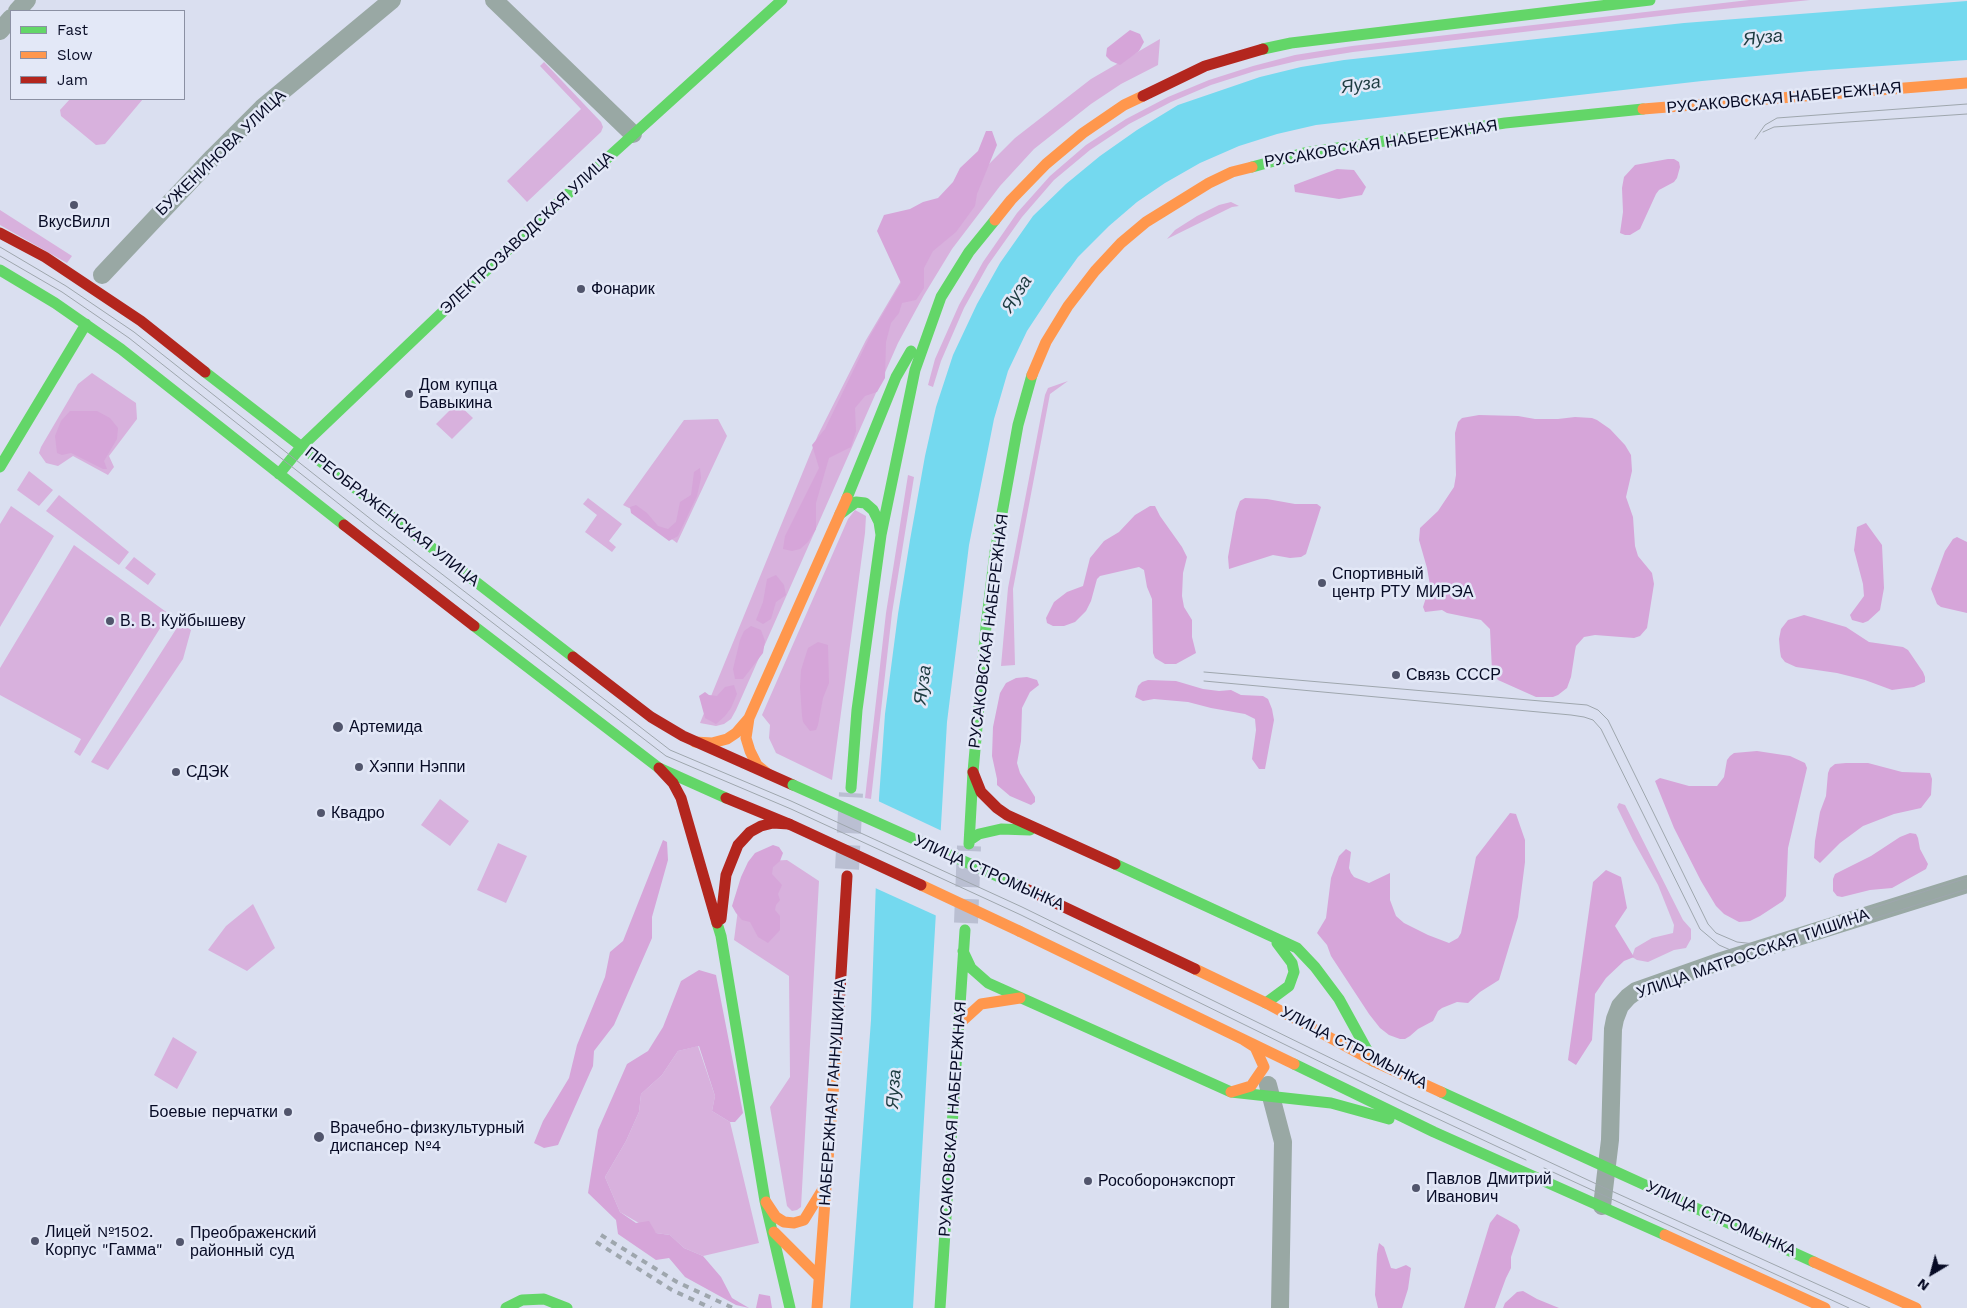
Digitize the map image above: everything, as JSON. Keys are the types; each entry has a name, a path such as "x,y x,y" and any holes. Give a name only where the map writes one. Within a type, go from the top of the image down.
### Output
{"main road":[{"name":"ЭЛЕКТРОЗАВОДСКАЯ УЛИЦА","path":"279,474 301,447 538,221 782,0"},
{"path":"768,774 757,765 750,751 746,738 749,718 840,514 896,377 969,252 1012,200 1046,164 1083,133 1124,105 1168,82 1205,66 1243,54 1291,43 1650,0"},
{"name":"РУСАКОВСКАЯ НАБЕРЕЖНАЯ","path":"1039,830 1001,829 980,834 969,842 973,772 986,626 995,552 1018,425 1030,380 1046,342 1068,306 1095,271 1146,222 1209,183 1232,172 1304,153 1505,123 1696,104 1967,83"},
{"name":"ПРЕОБРАЖЕНСКАЯ УЛИЦА","path":"0,233 52,261 141,321 651,717 695,742 793,785"},
{"path":"0,270 35,290 121,349 279,474 659,768 717,795 789,824 1019,931 1434,1132 1825,1308"},
{"path":"123,295 137,308 141,321"},
{"path":"851,788 857,710 881,535 914,370 941,297"},
{"path":"0,467 86,324"},
{"path":"840,514 856,502 865,503 873,510 879,522 881,535"},
{"path":"695,742 712,743 726,739 736,733 749,718"},
{"path":"659,768 673,784 681,798 721,936 765,1201 774,1232 790,1308"},
{"path":"973,772 981,792 997,808 1039,830 1297,948 1315,967 1339,999 1373,1061"},
{"name":"УЛИЦА СТРОМЫНКА","path":"793,785 1024,888 1266,1004 1373,1061 1916,1308"},
{"path":"721,936 726,875 738,846 750,832 761,826 773,823 789,824"},
{"name":"НАБЕРЕЖНАЯ ГАННУШКИНА","path":"817,1308 840,1006 847,876"},
{"name":"РУСАКОВСКАЯ НАБЕРЕЖНАЯ","path":"940,1308 965,930"},
{"path":"1266,1004 1289,986 1294,972 1292,963 1271,936"},
{"path":"963,951 971,968 988,983 1231,1092 1331,1103 1434,1132"},
{"path":"959,1024 981,1004 1020,998"},
{"path":"1231,1092 1251,1086 1264,1067 1262,1058 1255,1047 1243,1038"},
{"path":"765,1201 776,1217 784,1222 794,1223 804,1220 826,1183"},
{"path":"774,1232 820,1277"},
{"path":"506,1308 522,1300 544,1299 567,1308"}],"street":[{"path":"18,10 27,0"},
{"name":"БУЖЕНИНОВА УЛИЦА","path":"105,278 213,157 262,108 392,0"},
{"path":"494,0 633,134"},
{"path":"0,31 10,19"},
{"name":"УЛИЦА МАТРОССКАЯ ТИШИНА","path":"1602,1206 1608,1168 1614,1024 1620,1006 1628,997 1636,991 1721,962 1967,884"},
{"path":"1264,1067 1283,1142 1280,1308"}],"shaded area":[{"path":"1749,0 1810,0 1353,52 1297,61 1255,71 1211,85 1171,102 1129,124 1090,150 1054,180 1022,217 988,265 964,308 941,361 933,387 928,385 935,359 959,305 983,262 1017,213 1050,176 1086,145 1126,119 1168,97 1209,80 1295,55 1352,46"},
{"path":"1130,30 1140,34 1144,42 1139,51 1120,65 1111,61 1106,56 1107,48"},
{"path":"1160,39 1158,65 1121,84 1091,104 1034,149 1000,186 952,249 898,343 736,710 731,719 724,724 716,726 700,723 818,435 866,340 927,237 971,182 1015,138 1091,79"},
{"path":"544,62 601,122 603,127 601,132 527,202 507,181 581,109 540,66"},
{"path":"69,100 142,100 105,144 96,145 61,116 60,110"},
{"path":"986,131 992,131 997,145 977,194 975,206 956,232 933,251 924,268 924,288 916,300 902,303 899,313 891,323 886,342 885,378 877,392 865,396 855,408 856,431 851,447 829,458 816,503 816,529 808,542 800,549 792,551 783,549 785,536 819,468 812,445 825,429 870,336 901,283 877,231 884,215 910,209 923,202 938,198 953,182 960,168 978,151"},
{"path":"1674,159 1679,162 1680,167 1677,178 1656,194 1640,229 1630,235 1620,233 1624,177 1635,165"},
{"path":"1337,169 1354,170 1366,187 1362,195 1339,199 1295,192 1294,185"},
{"path":"1231,202 1239,206 1232,207 1167,239 1175,230 1197,216 1219,205"},
{"path":"0,210 72,256 67,263 0,225"},
{"path":"92,373 136,403 137,419 109,456 114,467 108,475 73,456 58,466 46,463 39,453 78,384"},
{"path":"1068,381 1050,394 1013,589 1015,665 1001,666 1008,588 1045,395 1048,388"},
{"path":"457,403 473,418 452,439 436,424"},
{"path":"70,411 97,411 110,418 118,428 117,439 104,461 107,469 103,469 71,453 62,455 57,453 55,436 61,421"},
{"path":"1479,415 1518,416 1535,419 1592,418 1610,429 1625,445 1631,455 1632,471 1626,497 1633,517 1635,546 1638,556 1652,573 1654,584 1647,628 1640,636 1634,638 1595,635 1584,637 1576,646 1571,677 1567,688 1553,697 1536,697 1498,680 1492,671 1490,629 1481,620 1447,613 1442,610 1425,612 1423,607 1430,585 1419,540 1420,528 1438,511 1454,487 1456,475 1455,433 1458,422 1462,418"},
{"path":"718,419 727,436 677,543 623,505 684,420"},
{"path":"700,468 701,478 697,496 678,536 669,541 631,513 630,507 636,505 647,513 658,526 668,529 676,522 680,502 691,495 694,472"},
{"path":"29,471 53,490 39,506 17,490"},
{"path":"908,475 914,477 892,613 871,799 865,798 886,613"},
{"path":"59,495 129,552 119,565 46,511"},
{"path":"588,498 622,524 609,541 616,547 612,552 585,532 597,515 583,504"},
{"path":"1245,498 1267,499 1295,504 1317,504 1321,507 1306,554 1301,557 1290,558 1273,555 1229,569 1228,557 1236,512 1240,501"},
{"path":"11,506 54,536 0,627 0,524"},
{"path":"1150,506 1155,506 1187,557 1183,573 1182,596 1184,607 1192,620 1192,637 1196,653 1176,664 1165,664 1155,658 1153,653 1152,599 1147,587 1144,570 1139,567 1100,576 1097,579 1086,611 1075,622 1064,626 1053,626 1047,623 1046,618 1054,602 1067,592 1083,586 1090,558 1104,541 1119,532 1135,515"},
{"path":"855,510 866,516 865,533 832,780 776,753 769,738 770,725 762,715 848,519"},
{"path":"1866,523 1882,545 1884,588 1880,610 1863,623 1852,620 1850,615 1864,596 1863,584 1854,550 1857,527"},
{"path":"1957,537 1967,542 1967,613 1941,607 1937,604 1931,589 1945,551 1953,539"},
{"path":"74,545 169,614 80,756 74,752 81,739 0,695 0,668"},
{"path":"134,557 156,574 148,585 125,568"},
{"path":"776,575 784,585 786,595 776,602 771,619 763,624 756,620 763,602 767,579"},
{"path":"1804,615 1846,627 1869,642 1903,647 1908,650 1923,672 1925,682 1914,687 1892,690 1865,680 1837,673 1796,667 1785,662 1781,657 1780,651 1779,639 1781,629 1788,620"},
{"path":"180,623 191,630 183,659 108,770 91,762"},
{"path":"751,626 761,630 765,641 763,653 743,679 735,679 733,669 740,640 744,631"},
{"path":"818,642 828,645 829,683 823,698 818,725 816,730 810,731 803,722 802,716 801,670 808,648"},
{"path":"1027,677 1037,680 1039,685 1030,692 1022,708 1021,741 1017,763 1020,773 1035,797 1035,802 1031,805 1010,796 997,785 992,756 993,727 1000,693 1006,683 1016,678"},
{"path":"1148,680 1176,681 1203,689 1231,690 1241,695 1263,696 1268,699 1274,720 1265,769 1259,769 1252,759 1256,730 1255,719 1245,714 1188,702 1154,699 1143,701 1135,697 1138,686"},
{"path":"734,685 737,694 725,716 716,724 705,718 699,696 705,692 709,695 717,696 725,687"},
{"path":"1757,751 1790,756 1805,763 1807,768 1788,848 1786,896 1783,901 1760,916 1750,921 1739,922 1724,914 1716,906 1701,881 1674,828 1655,781 1660,778 1689,786 1717,786 1724,777 1727,760 1730,756 1734,753"},
{"path":"1868,763 1902,772 1930,773 1932,779 1931,795 1921,808 1894,814 1863,826 1840,843 1820,863 1814,858 1815,841 1820,812 1826,796 1828,773 1835,764"},
{"path":"440,799 469,821 450,846 421,825"},
{"path":"1619,803 1625,805 1683,920 1691,929 1691,939 1686,948 1674,950 1648,962 1632,957 1635,948 1652,938 1673,933 1674,925 1658,885 1617,807"},
{"path":"1510,813 1516,814 1525,840 1525,862 1518,917 1499,980 1480,992 1468,1003 1457,1002 1442,1008 1438,1011 1433,1021 1405,1039 1389,1035 1380,1028 1369,1014 1331,956 1327,945 1317,933 1326,918 1331,878 1339,856 1346,849 1351,852 1349,868 1351,873 1354,877 1369,883 1390,873 1390,900 1396,916 1404,923 1449,943 1458,938 1461,933 1476,857"},
{"path":"1910,833 1916,834 1918,838 1920,849 1928,864 1926,869 1892,888 1870,890 1842,897 1837,896 1833,891 1835,874"},
{"path":"663,840 667,842 668,860 652,917 652,938 614,1025 594,1051 593,1066 558,1145 544,1148 534,1143 543,1121 569,1078 577,1045 605,977 610,952 623,941"},
{"path":"498,843 527,856 506,903 477,890"},
{"path":"773,845 779,847 783,853 780,861 773,867 772,874 782,885 778,894 780,900 775,910 780,916 780,930 768,943 758,937 750,922 742,920 732,906 748,862 755,853"},
{"path":"787,860 819,881 801,1207 792,1211 787,1206 770,1107 790,1077 789,976 734,940 739,902 768,861"},
{"path":"1606,870 1621,877 1627,908 1615,926 1634,957 1624,961 1606,978 1595,994 1592,1040 1576,1065 1568,1060 1593,882"},
{"path":"253,904 275,948 247,971 208,950 226,926"},
{"path":"699,970 716,975 743,1113 735,1122 730,1122 712,1111 715,1096 699,1046 678,1051 662,1075 641,1094 639,1112 626,1141 605,1177 620,1212 636,1223 649,1221 656,1233 670,1235 684,1248 703,1256 721,1277 732,1298 749,1308 736,1305 685,1277 669,1258 656,1260 618,1234 616,1220 588,1193 598,1130 627,1064 648,1051 663,1027 681,981"},
{"path":"173,1037 197,1052 177,1089 154,1075"},
{"path":"698,1046 715,1096 712,1111 730,1122 759,1243 703,1256 684,1248 670,1235 656,1233 620,1212 605,1177 626,1141 639,1112 641,1094 662,1075 678,1051"},
{"path":"1497,1214 1517,1225 1520,1230 1511,1257 1511,1268 1495,1308 1464,1308 1490,1223"},
{"path":"1379,1243 1384,1247 1391,1268 1396,1269 1406,1265 1411,1268 1408,1289 1402,1308 1378,1308 1375,1295"},
{"path":"1523,1291 1559,1308 1503,1308 1505,1303 1517,1292"},
{"path":"759,1294 770,1296 772,1308 756,1308"}],"water":[{"name":"Яуза","path":"1967,1 1967,60 1702,81 1316,125 1277,134 1239,146 1200,163 1165,183 1137,202 1109,226 1078,257 1027,331 1008,371 994,419 969,545 947,722 913,1308 850,1308 871,1020 879,798 885,714 910,540 936,407 953,355 977,304 1000,263 1033,216 1066,184 1100,156 1137,130 1178,105 1260,77 1301,67 1344,60 1684,23"}],"pier":[{"path":"876,800 942,831 937,916 873,887"}],"tunnel":[{"path":"847,869 851,793"},
{"path":"966,923 969,846"}],"tram line":[{"path":"1755,139 1765,125 1777,118 1967,104"},
{"path":"1763,132 1774,127 1967,114"},
{"path":"0,247 66,286 134,332 377,524 670,750 791,801 1022,907 1408,1096 1870,1308"},
{"path":"0,256 62,292 129,338 372,530 666,756 791,809 1021,915 1404,1103 1526,1160"},
{"path":"1204,672 1587,705 1598,710 1608,720 1708,924 1716,933 1737,942 1755,944 1765,942 1967,878"},
{"path":"1204,681 1571,715 1593,720 1601,729 1700,929 1719,945 1735,952 1758,954 1768,952 1967,889"},
{"path":"1544,1168 1849,1308"}],"railway":[{"path":"601,1235 677,1282 733,1308"},
{"path":"596,1242 672,1290 711,1308"}],"traffic: fast":[{"path":"279,474 301,447 538,221 782,0"},
{"path":"1263,49 1291,43 1650,0"},
{"path":"1252,167 1304,153 1505,123 1643,109"},
{"path":"851,788 857,710 881,535 915,370 941,297 969,252 995,220"},
{"path":"0,270 55,303 121,349 344,525"},
{"path":"0,467 86,324"},
{"path":"847,498 896,377 911,351"},
{"path":"205,372 573,657"},
{"path":"969,844 973,772 986,626 995,552 1018,425 1032,375"},
{"path":"840,514 856,502 865,503 873,510 879,522 881,535"},
{"path":"474,626 659,768 726,798"},
{"path":"793,785 1024,888"},
{"path":"970,840 979,834 1001,829 1030,830"},
{"path":"1115,864 1297,948 1315,967 1339,999 1373,1061"},
{"path":"717,923 721,936 765,1201 790,1308"},
{"path":"940,1308 965,930"},
{"path":"1266,1003 1289,986 1294,972 1292,963 1277,943"},
{"path":"963,951 971,968 988,983 1231,1092 1331,1103 1389,1119"},
{"path":"1294,1064 1434,1132 1665,1235"},
{"path":"1441,1092 1814,1262"},
{"path":"506,1308 522,1300 544,1299 567,1308"}],"traffic: slow":[{"path":"1643,109 1967,83"},
{"path":"995,220 1011,200 1046,164 1083,133 1124,105 1143,96"},
{"path":"1032,375 1046,342 1068,306 1095,271 1121,243 1146,222 1209,183 1232,172 1252,167"},
{"path":"768,774 757,765 750,751 746,738 749,718 847,498"},
{"path":"695,742 712,743 727,739 736,733 749,718"},
{"path":"921,885 1019,931"},
{"path":"1019,931 1294,1064"},
{"path":"1195,969 1266,1003 1373,1061 1441,1092"},
{"path":"959,1024 981,1004 1020,998"},
{"path":"817,1308 837,1040"},
{"path":"1231,1092 1251,1086 1264,1067 1255,1047 1244,1040"},
{"path":"766,1202 776,1217 784,1222 794,1223 804,1220 823,1189"},
{"path":"774,1232 819,1277"},
{"path":"1665,1235 1825,1308"},
{"path":"1814,1262 1916,1308"}],"traffic: jam":[{"path":"1143,96 1205,66 1263,49"},
{"path":"0,233 45,257 141,321 205,372"},
{"path":"344,525 474,626"},
{"path":"573,657 651,717 683,736 793,785"},
{"path":"659,768 673,783 681,798 717,923"},
{"path":"973,772 981,792 1007,815 1115,864"},
{"path":"726,798 789,824"},
{"path":"721,919 726,875 738,845 750,832 761,826 773,823 789,824"},
{"path":"789,824 921,885"},
{"path":"837,1040 847,876"},
{"path":"1024,888 1195,969"}],"place":[{"name":"ВкусВилл","path":"74,205"},
{"name":"Фонарик","path":"581,289"},
{"name":"Дом купца Бавыкина","path":"409,394"},
{"name":"Спортивный центр РТУ МИРЭА","path":"1322,583"},
{"name":"В. В. Куйбышеву","path":"110,621"},
{"name":"Связь СССР","path":"1396,675"},
{"name":"Артемида","path":"338,727"},
{"name":"Хэппи Нэппи","path":"359,767"},
{"name":"СДЭК","path":"176,772"},
{"name":"Квадро","path":"321,813"},
{"name":"Боевые перчатки","path":"288,1112"},
{"name":"Врачебно-физкультурный диспансер №4","path":"319,1137"},
{"name":"Рособоронэкспорт","path":"1088,1181"},
{"name":"Павлов Дмитрий Иванович","path":"1416,1188"},
{"name":"Лицей №1502. Корпус \"Гамма\"","path":"35,1241"},
{"name":"Преображенский районный суд","path":"180,1242"}]}
